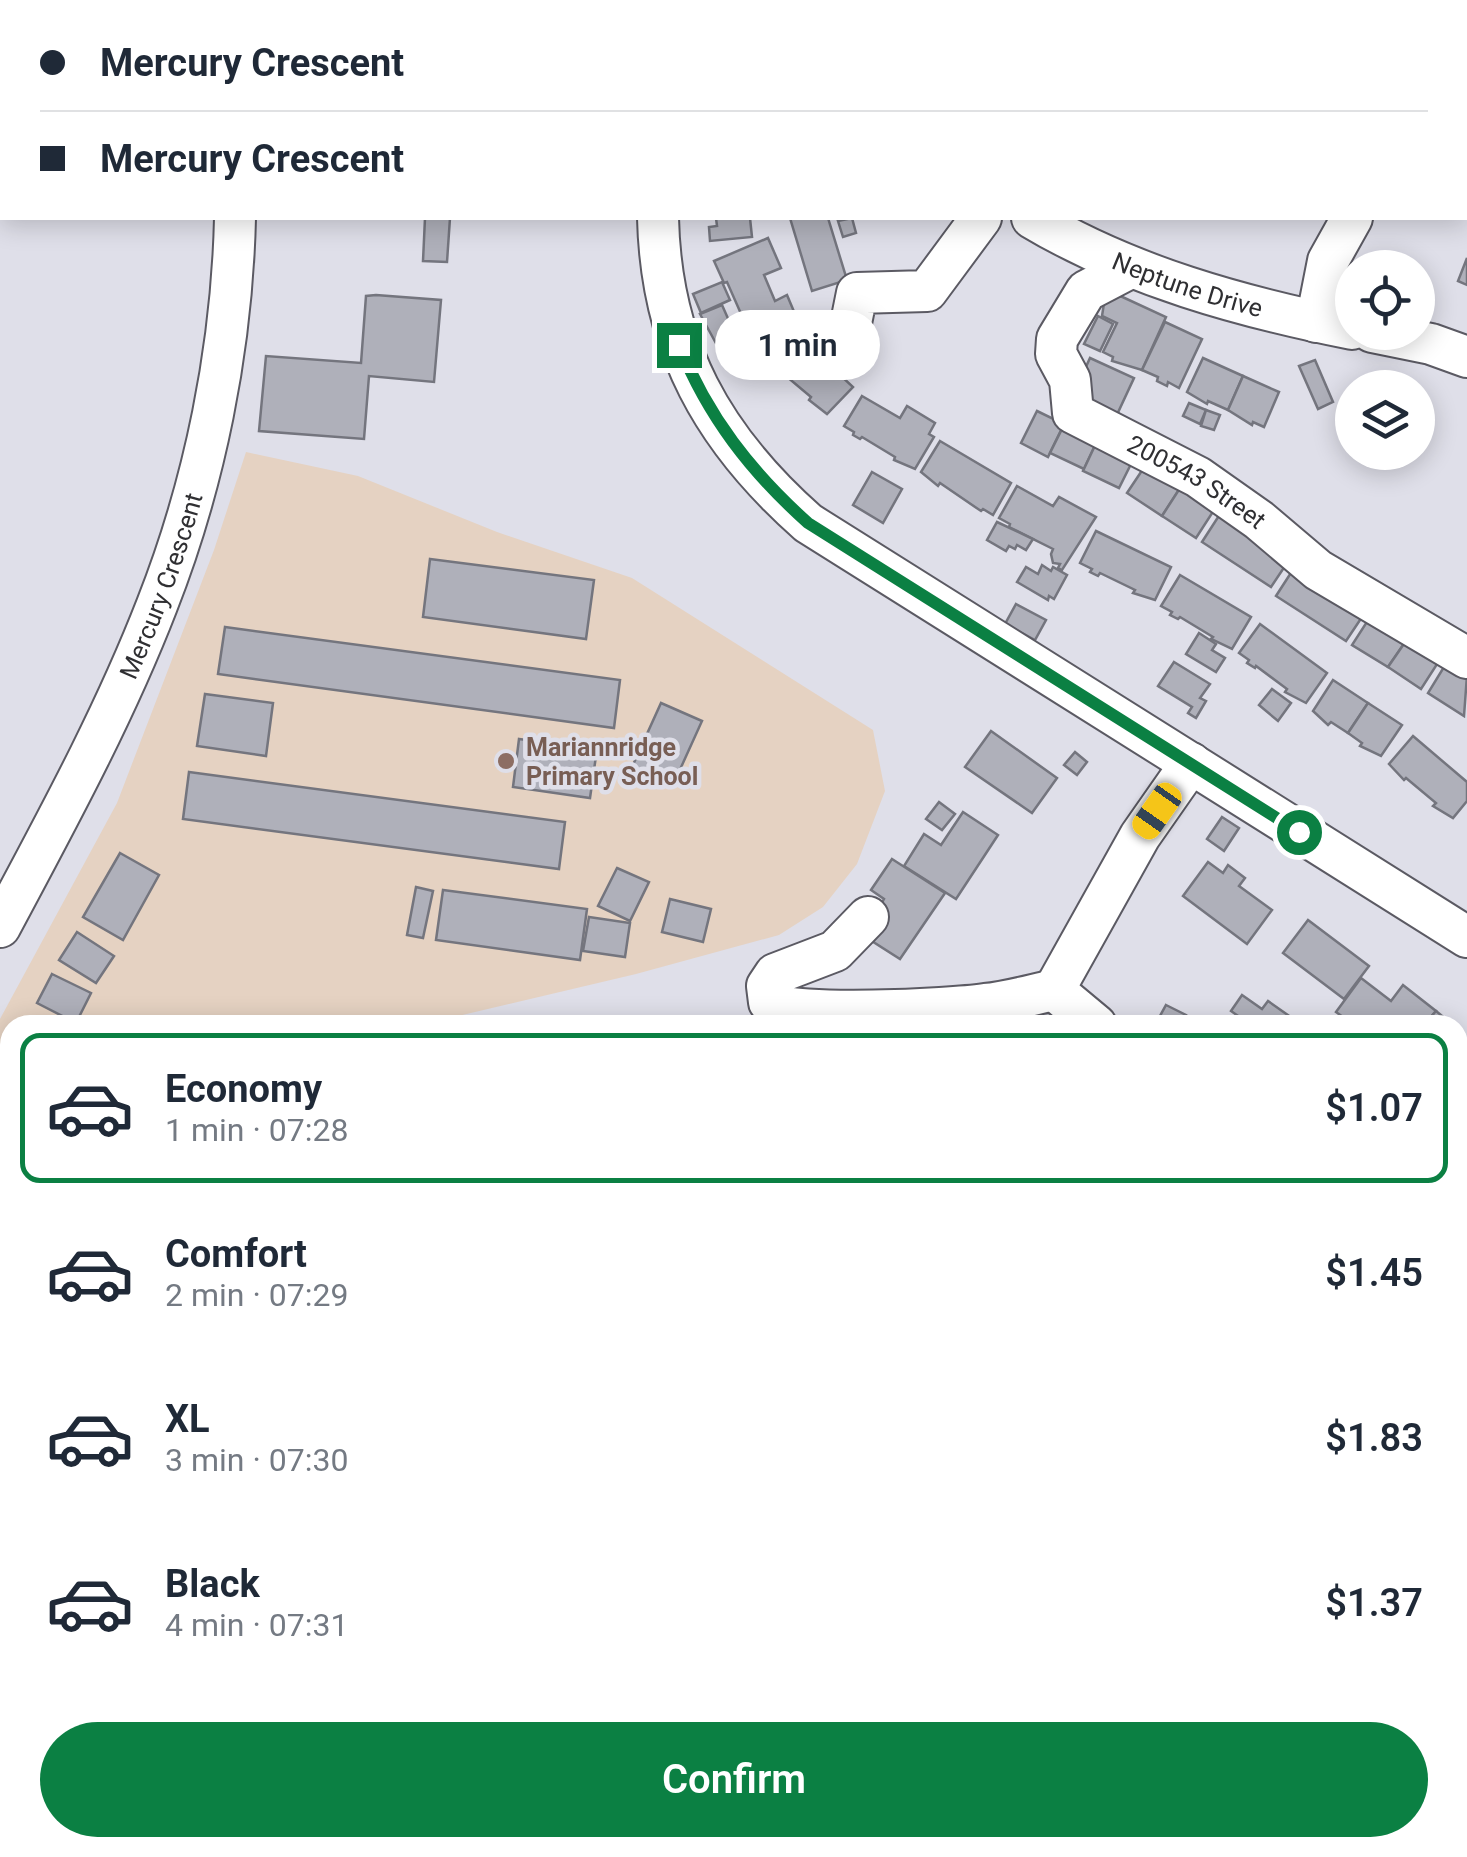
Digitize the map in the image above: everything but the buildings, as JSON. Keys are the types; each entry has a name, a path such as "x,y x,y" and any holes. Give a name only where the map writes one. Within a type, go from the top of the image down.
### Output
{"street":[{"name":"Mercury Crescent","path":"0,927 120,691 178,545 206,442 228,322 235,220"},
{"path":"658,220 659,256 679,345 694,382 716,421 755,474 808,523 1467,937"},
{"path":"850,328 857,293 927,291 980,220"},
{"name":"Neptune Drive","path":"1036,220 1130,268 1334,325"},
{"path":"1334,325 1328,261 1351,220"},
{"name":"200543 Street","path":"1130,268 1086,290 1057,339 1056,354 1070,380 1074,413 1198,477 1259,520 1318,570 1467,658"},
{"path":"1435,345 1467,357"},
{"path":"868,918 835,952 775,974 767,986 768,1002 789,1009 908,1010 987,1004 1054,990 1140,836 1191,762"},
{"path":"1054,990 1084,1015"}],"shaded area":[{"name":"Mariannridge Primary School","path":"246,452 358,476 497,532 632,578 873,730 885,791 857,864 823,907 779,935 462,1015 2,1015 117,803 214,550"}],"place":[{"name":"Mariannridge Primary School","path":"506,761"}],"route":[{"path":"679,345 716,421 755,474 808,523 1299,832"}]}
